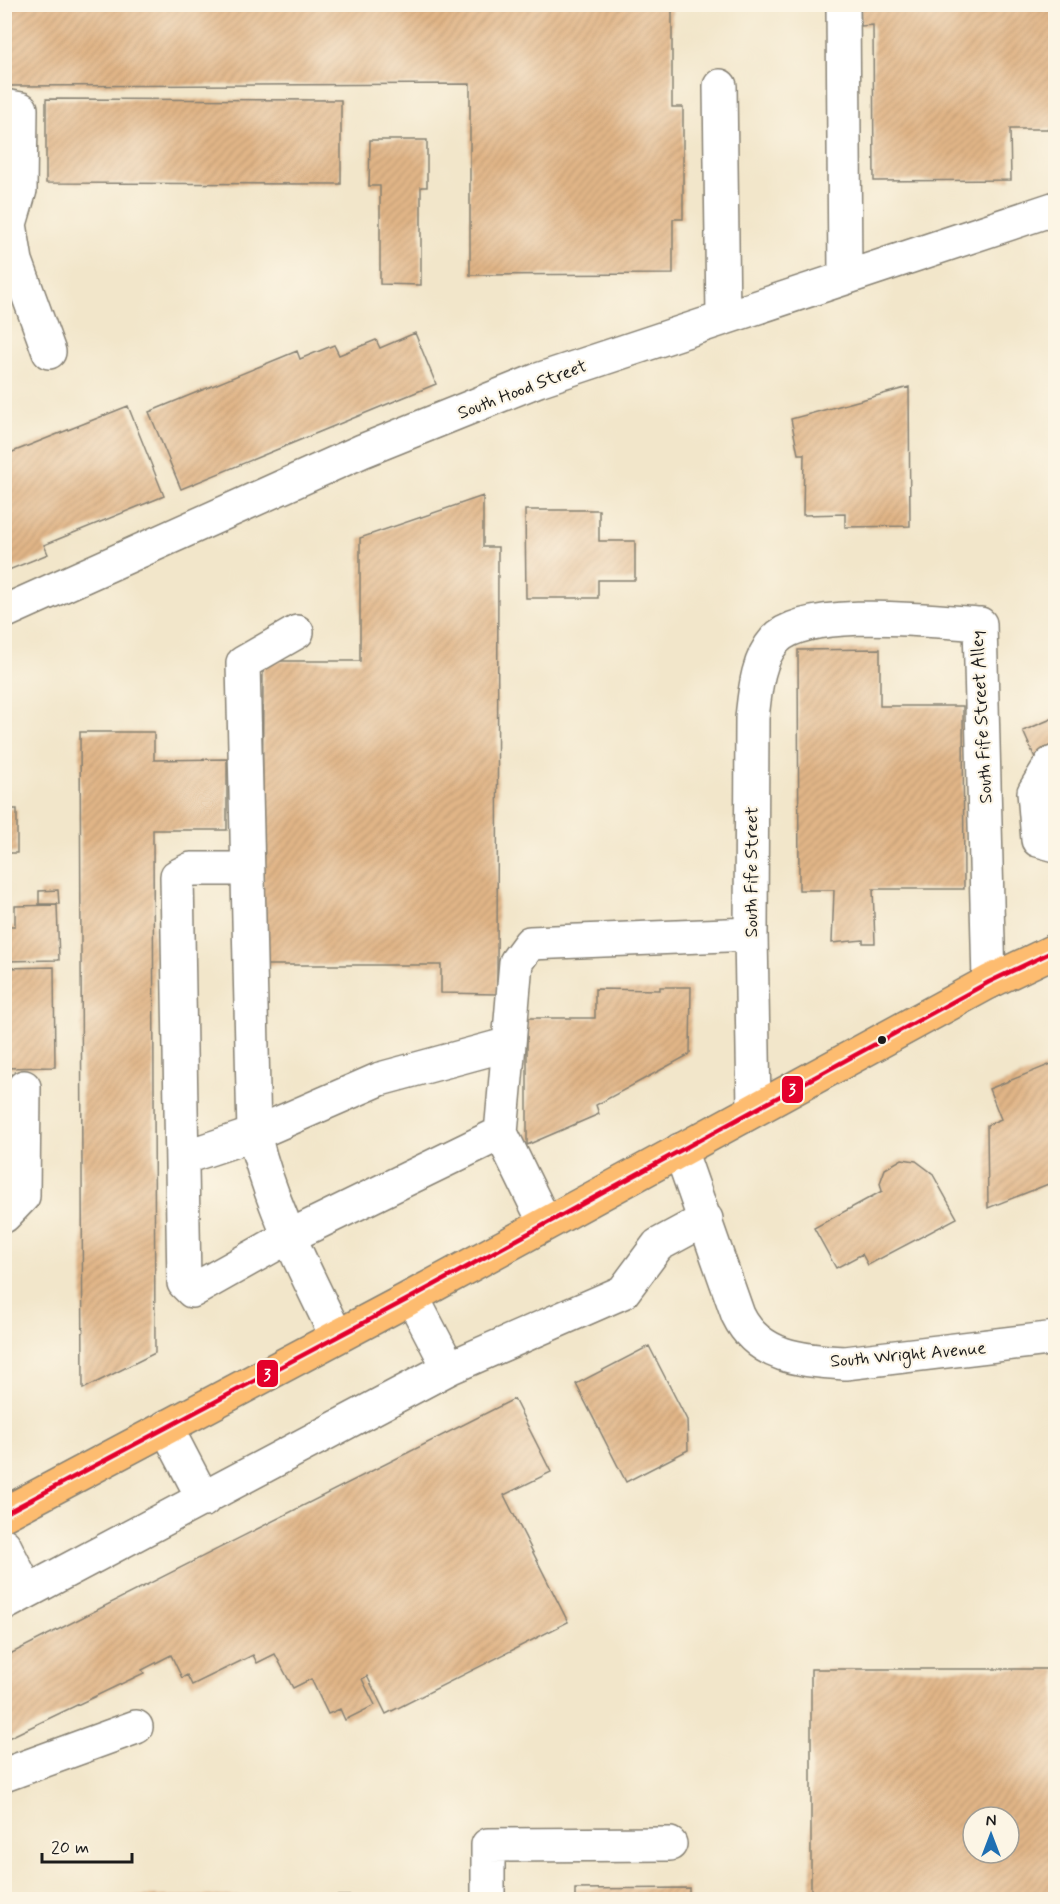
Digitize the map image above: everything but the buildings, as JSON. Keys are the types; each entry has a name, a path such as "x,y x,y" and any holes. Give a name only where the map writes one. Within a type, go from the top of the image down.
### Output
{"main road":[{"path":"4,1514 411,1297 754,1108 989,982 1056,950"}],"street":[{"path":"843,4 845,277"},
{"path":"720,86 723,318"},
{"path":"4,106 21,109 20,190 7,224 10,261 49,352"},
{"name":"South Hood Street","path":"4,612 362,451 538,380 1056,208"},
{"name":"South Fife Street Alley","path":"774,640 787,630 804,623 832,620 891,619 980,624 989,982"},
{"path":"297,632 243,663 254,1134 264,1174 288,1237 336,1335"},
{"name":"South Fife Street","path":"754,1108 751,934 752,718 759,672 774,640"},
{"path":"1056,762 1051,764 1034,792 1038,840 1056,845"},
{"path":"247,869 191,869 177,876 184,1283 192,1291 288,1237 501,1133"},
{"path":"545,1222 501,1133 516,962 530,943 751,934"},
{"path":"182,1158 254,1134 380,1079 508,1044"},
{"path":"4,1216 23,1196 24,1087"},
{"name":"South Wright Avenue","path":"681,1149 746,1330 771,1350 818,1362 845,1363 1056,1338"},
{"path":"4,1545 16,1598 449,1368 623,1292 658,1245 706,1219"},
{"path":"411,1297 449,1368"},
{"path":"166,1427 204,1500"},
{"path":"4,1774 136,1727"},
{"path":"488,1899 488,1845 670,1844"}],"transit line":[{"name":"3","path":"4,1514 412,1297 989,982 1056,950"}]}
